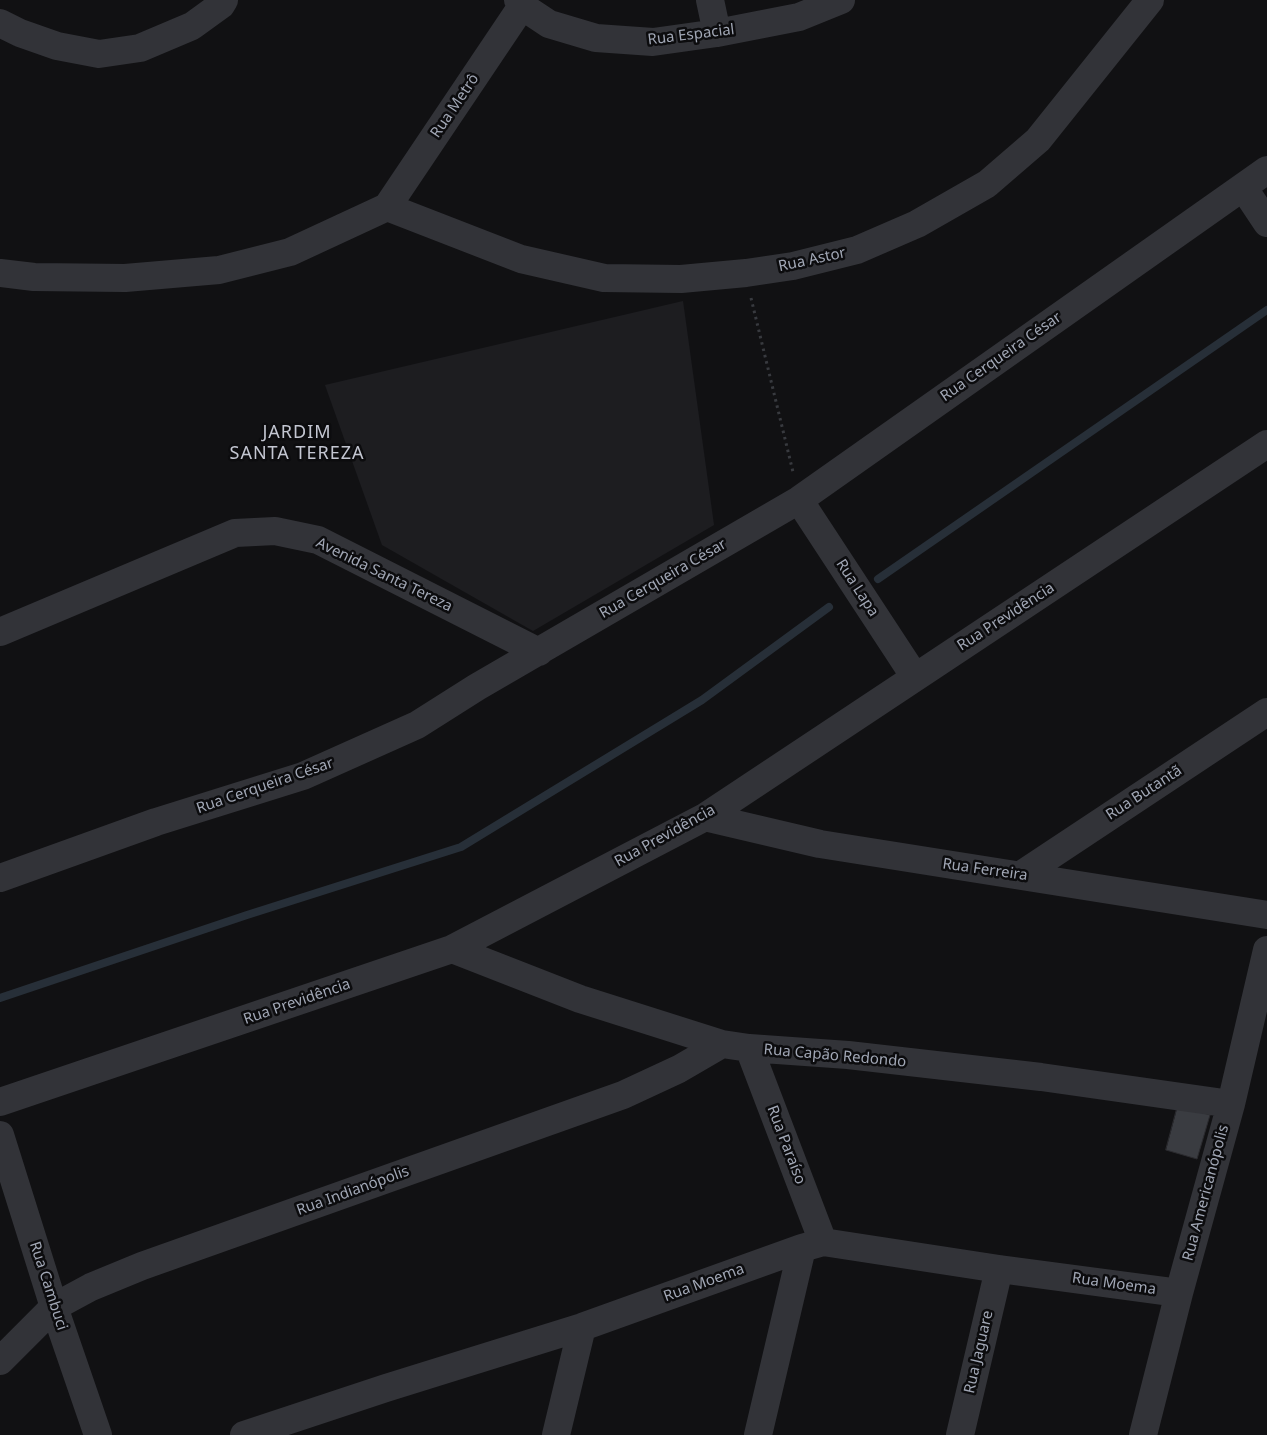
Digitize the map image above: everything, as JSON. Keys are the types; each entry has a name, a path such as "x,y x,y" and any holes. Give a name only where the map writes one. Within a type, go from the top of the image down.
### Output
{"street":[{"path":"0,8 4,0"},
{"path":"0,23 20,33 57,46 99,54 140,48 192,26 221,5 224,0"},
{"path":"710,0 717,33"},
{"name":"Rua Espacial","path":"520,3 549,24 596,38 653,42 717,33 799,17 840,0"},
{"name":"Rua Astor","path":"387,207 521,259 604,278 680,279 746,273 792,266 857,250 917,224 987,184 1038,140 1150,0"},
{"name":"Rua Metrô","path":"387,207 520,3"},
{"name":"Rua Cerqueira César","path":"0,878 156,822 304,776 418,725 477,687 799,500 1267,170"},
{"path":"1242,187 1267,223"},
{"path":"0,273 34,277 125,278 219,270 290,252 387,207"},
{"name":"Rua Previdência","path":"0,1102 452,949 705,817 1267,444"},
{"name":"Rua Lapa","path":"799,500 915,677"},
{"name":"Avenida Santa Tereza","path":"0,632 234,532 275,531 318,540 539,652"},
{"name":"Rua Butantã","path":"1020,875 1267,712"},
{"name":"Rua Ferreira","path":"705,817 820,844 1267,915"},
{"name":"Rua Capão Redondo","path":"452,949 580,999 722,1044 750,1048 848,1055 1041,1077 1231,1104"},
{"name":"Rua Americanópolis","path":"1143,1435 1179,1293 1231,1104 1267,950"},
{"name":"Rua Indianópolis","path":"0,1361 54,1307 91,1287 142,1266 623,1095 679,1069 722,1044"},
{"name":"Rua Paraíso","path":"750,1048 812,1245"},
{"name":"Rua Cambuci","path":"0,1135 54,1307 98,1435"},
{"path":"758,1435 812,1245"},
{"name":"Rua Moema","path":"244,1435 386,1388 582,1327 812,1245 1179,1293"},
{"name":"Rua Jaguare","path":"960,1435 999,1268"},
{"path":"556,1435 582,1327"}],"path":[{"path":"746,273 799,500"}],"shaded area":[{"path":"683,301 714,525 533,631 382,545 325,385"}],"building":[{"path":"1178,1105 1210,1115 1197,1159 1166,1150"}],"waterway":[{"path":"878,579 1267,310"},
{"path":"0,998 247,915 461,847 702,700 829,607"}],"district":[{"name":"JARDIM SANTA TEREZA","path":"297,443"}]}
